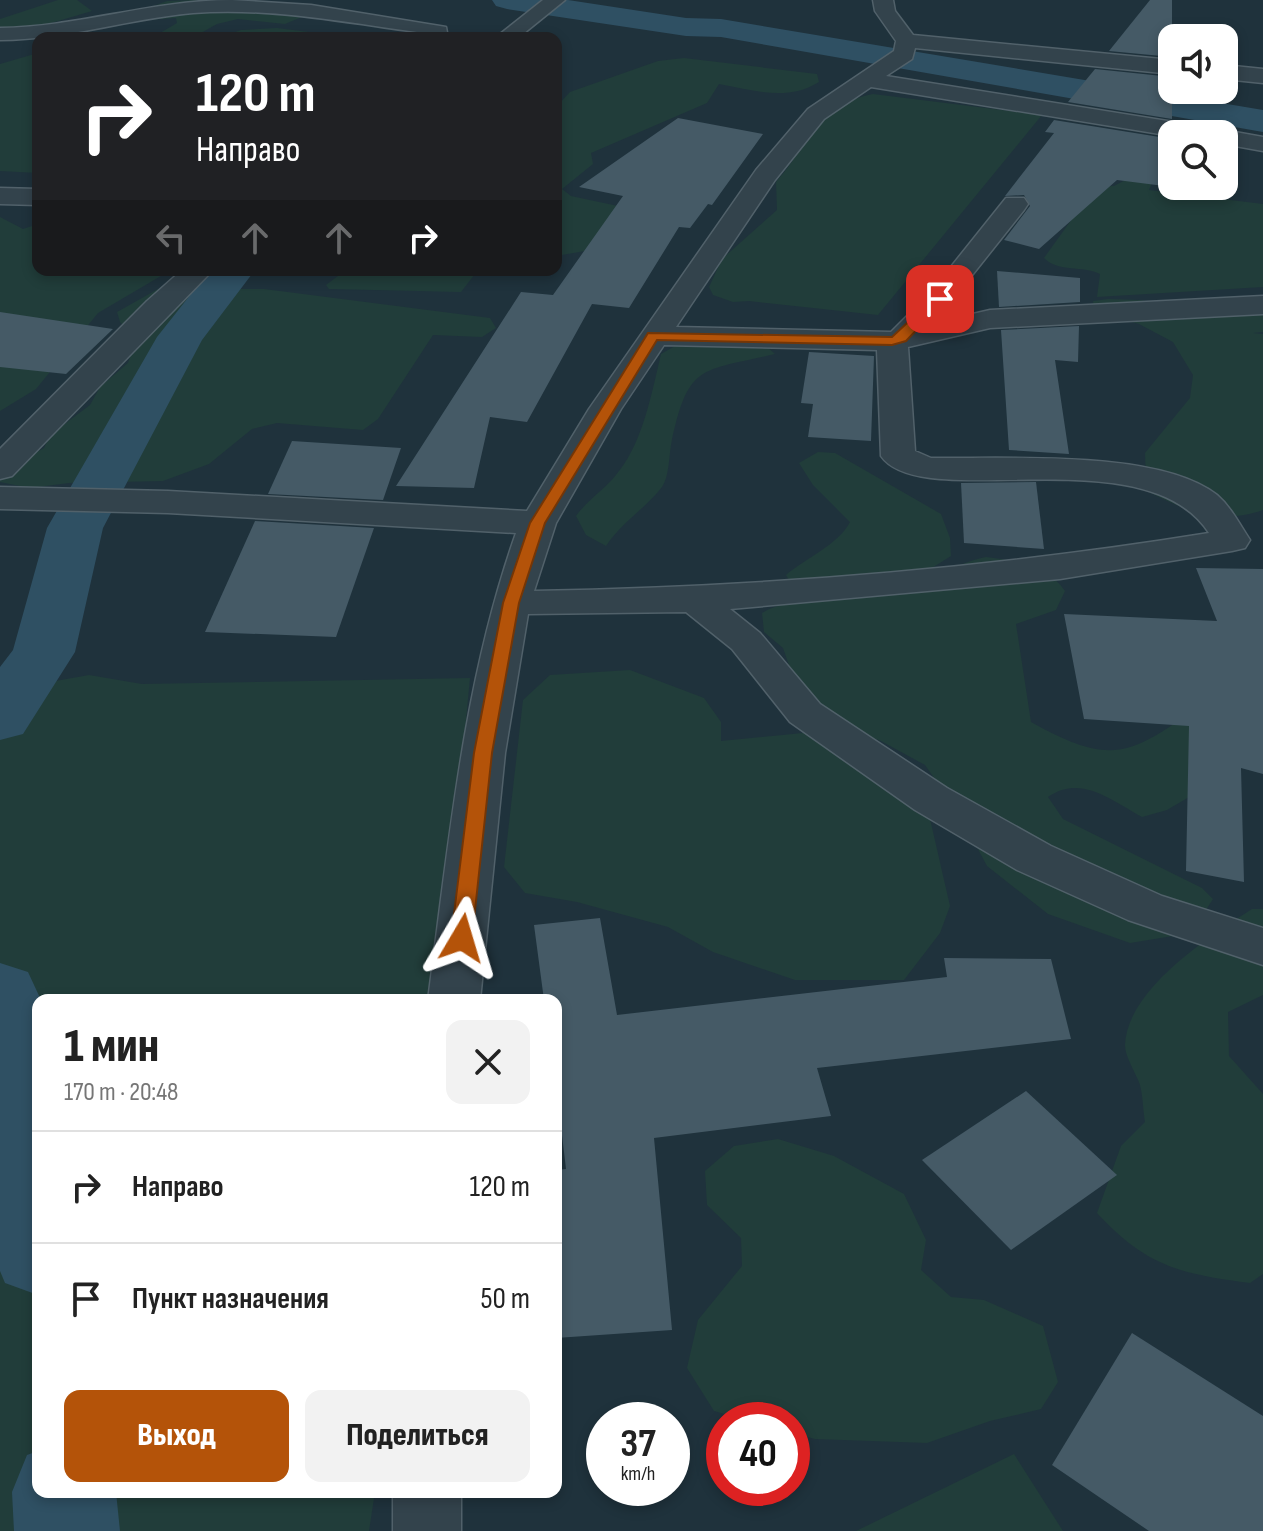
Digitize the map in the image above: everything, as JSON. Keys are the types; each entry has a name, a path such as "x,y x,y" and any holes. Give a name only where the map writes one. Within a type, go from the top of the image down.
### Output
{"street":[{"path":"883,0 892,60"},
{"path":"513,32 549,4"},
{"path":"39,32 58,31 147,12 249,6 427,27 439,32"},
{"path":"0,34 32,32"},
{"path":"892,60 1158,123"},
{"path":"455,994 483,753 511,603 538,523 653,336 765,175 816,114 892,60 1158,67"},
{"path":"1238,73 1263,76"},
{"path":"1238,140 1263,144"},
{"path":"0,196 32,197"},
{"path":"1015,204 940,299 897,340 898,456 926,468 1130,474 1185,490 1247,537"},
{"path":"0,469 157,307 192,276"},
{"path":"653,336 897,340 990,319 1263,305"},
{"path":"0,498 61,497 538,523"},
{"path":"511,603 695,600 1060,568 1247,537"},
{"path":"695,600 746,641 805,713 931,799 1034,858 1145,908 1263,947"},
{"path":"427,1498 427,1531"}],"green space":[{"path":"58,0 77,0 92,11 31,29 0,34 0,19"},
{"path":"195,0 247,11 304,16 285,24 238,19 217,24 203,32 162,32 177,23 176,18 131,21 127,16 167,1"},
{"path":"277,28 309,32 235,32"},
{"path":"32,55 32,173 0,171 0,64"},
{"path":"684,58 817,74 819,82 795,92 783,93 719,84 707,103 591,153 593,164 562,189 562,101 570,92 658,61"},
{"path":"873,94 1042,115 878,315 749,301 733,302 713,295 709,287 722,259 777,210 776,182 815,127 836,107"},
{"path":"1158,163 1149,190 1158,191 1158,200 1230,200 1263,204 1263,287 1097,297 1100,274 1057,266 1044,258 1095,187 1114,186"},
{"path":"562,189 571,196 632,209 585,251 562,255"},
{"path":"0,217 23,229 32,226 32,276 161,276 98,313 36,389 0,411"},
{"path":"338,276 473,276 461,292 329,289 326,285"},
{"path":"158,289 264,289 490,318 496,328 482,337 433,335 378,419 363,430 277,423 252,429 209,464 163,481 69,483 30,488 0,482 0,455 30,456 44,448 50,435 90,405 100,387 128,363 136,339 120,322 117,312"},
{"path":"1140,300 1191,309 1263,308 1263,332 1253,333 1263,334 1263,510 1233,516 1206,515 1151,493 1146,482 1145,453 1190,398 1193,375 1173,342 1139,324 1094,310 1093,301"},
{"path":"682,342 766,346 775,354 714,369 692,384 677,418 664,483 606,546 586,535 576,516 627,459 646,416 661,354"},
{"path":"818,452 835,453 941,514 950,538 951,556 911,581 792,585 786,575 838,538 850,522 813,485 799,463"},
{"path":"986,557 1040,570 1065,591 1056,610 1016,624 1031,722 1082,745 1102,750 1120,749 1156,735 1202,704 1230,773 1167,810 1142,817 1107,797 1084,789 1072,788 1048,797 1063,819 1202,888 1213,899 1191,933 1130,943 1048,914 987,866 957,810 925,765 881,741 826,720 790,668 783,648 764,632 762,613 775,607 808,600 900,590"},
{"path":"630,670 704,698 721,722 721,741 813,732 928,810 950,906 940,933 904,980 795,980 713,952 668,927 577,902 525,893 504,867 523,700 550,675"},
{"path":"89,675 142,684 470,678 440,994 32,994 32,1498 374,1498 369,1531 0,1531 0,691"},
{"path":"1252,909 1263,909 1263,995 1228,1012 1229,1056 1263,1094 1263,1274 1250,1283 1184,1271 1148,1256 1097,1213 1121,1146 1145,1122 1140,1085 1125,1050 1129,1024 1155,984 1174,966"},
{"path":"778,1139 834,1156 904,1194 926,1240 921,1270 951,1297 984,1300 1043,1326 1058,1382 1041,1409 990,1421 927,1443 810,1438 810,1402 708,1402 687,1368 698,1320 742,1266 741,1238 707,1205 705,1171 734,1146"},
{"path":"1014,1454 1063,1531 856,1531"}],"building":[{"path":"1150,0 1172,0 1172,24 1158,24 1158,56 1109,51"},
{"path":"1095,69 1158,76 1158,104 1172,104 1172,119 1068,102"},
{"path":"678,118 763,134 712,205 708,204 690,228 679,227 629,308 592,304 527,422 490,417 474,488 396,486 521,292 553,295 623,196 579,187"},
{"path":"1054,120 1158,137 1158,185 1117,180 1039,249 1004,240 1030,206 1024,195 1005,196 1054,133 1045,132"},
{"path":"997,271 1080,278 1080,302 999,307"},
{"path":"0,312 113,329 66,374 0,367"},
{"path":"1079,326 1078,362 1055,360 1069,454 1009,450 1001,330"},
{"path":"809,352 874,356 871,441 808,437 813,404 801,403"},
{"path":"292,441 401,448 383,500 268,494"},
{"path":"1036,482 1044,549 964,543 961,483"},
{"path":"255,521 374,528 336,637 205,632"},
{"path":"1196,568 1263,569 1263,774 1241,768 1244,882 1186,871 1189,726 1084,719 1064,614 1217,621"},
{"path":"600,918 617,1015 947,977 944,958 1051,959 1071,1039 817,1068 831,1116 654,1138 672,1330 562,1338 562,1169 566,1169 562,1135 562,994 543,994 534,925"},
{"path":"1026,1091 1117,1175 1011,1250 922,1160"},
{"path":"1132,1333 1263,1416 1263,1531 1149,1531 1052,1465"}],"waterway":[{"path":"507,0 686,27 721,28 1263,121"},
{"path":"0,719 8,701 44,652 75,528 180,337 228,276"},
{"path":"0,993 32,1213"},
{"path":"64,1498 67,1531"}],"route":[{"path":"462,938 483,753 511,603 538,523 605,409 653,336 892,341 901,339 940,299"}]}
